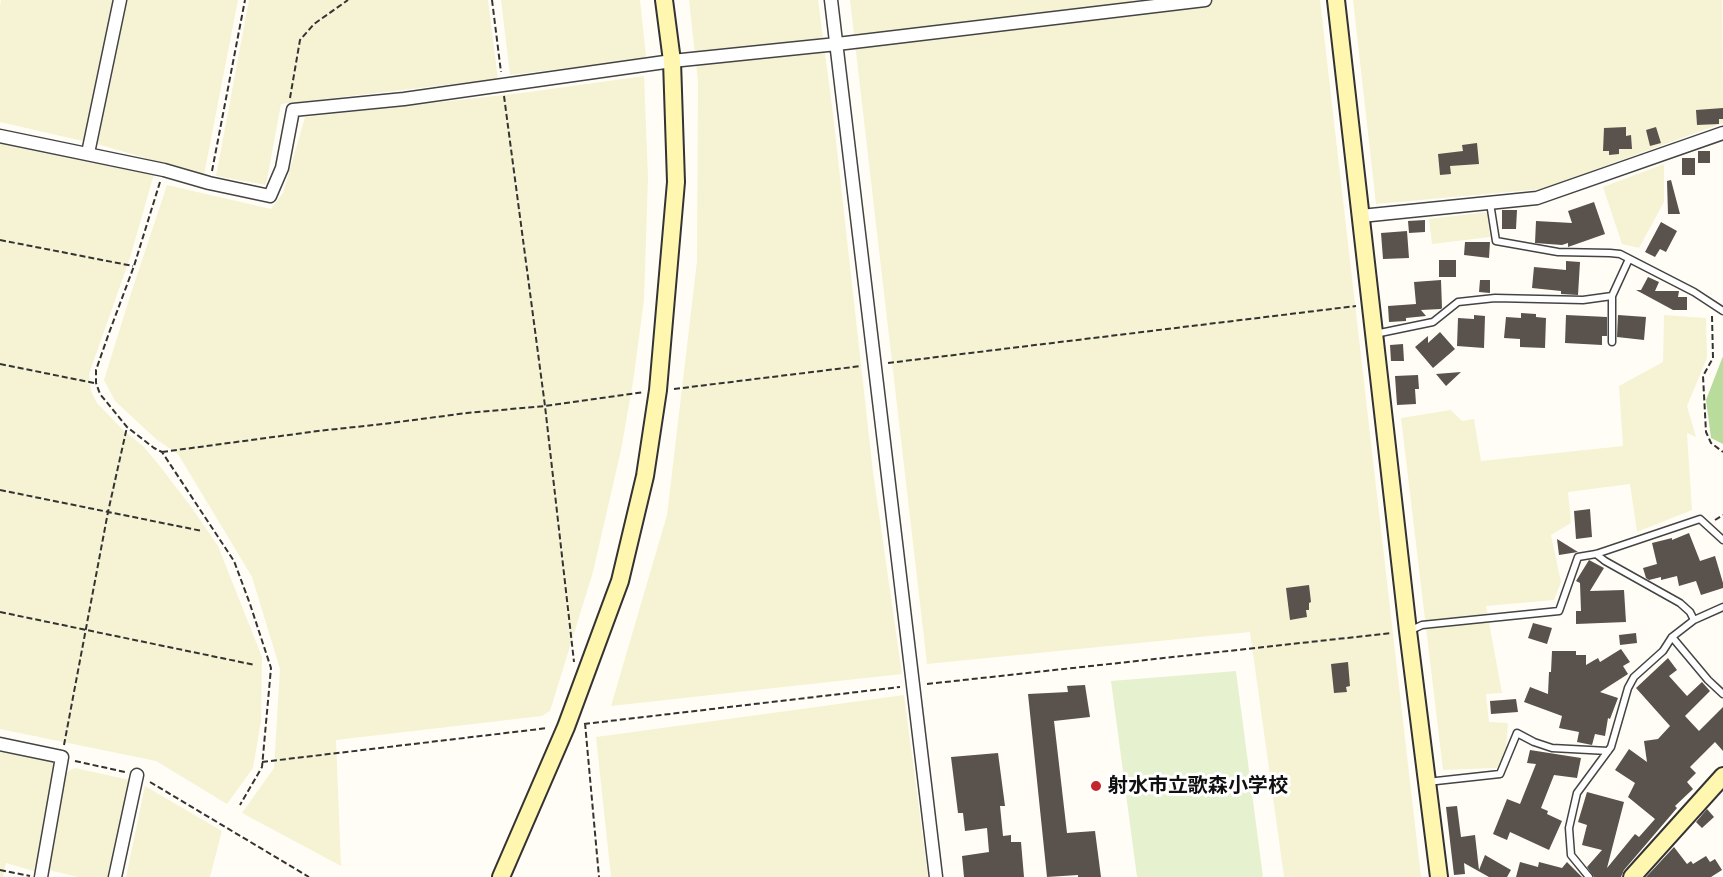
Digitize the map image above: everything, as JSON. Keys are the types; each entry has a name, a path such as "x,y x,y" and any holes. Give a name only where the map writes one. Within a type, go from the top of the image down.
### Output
{"street":[{"path":"88,153 120,0"},
{"path":"501,877 566,727 620,581 645,476 658,390 676,182 672,61 664,0"},
{"path":"831,0 936,877"},
{"path":"0,136 88,153 270,196 282,168 293,110 405,99 672,61 837,44 1205,0"},
{"path":"1336,0 1438,877"},
{"path":"1361,216 1537,198 1723,133"},
{"path":"0,744 62,757 41,877"},
{"path":"116,877 137,775"},
{"path":"1632,877 1723,776"}],"lane":[{"path":"1490,203 1496,242 1558,252 1620,254 1694,292 1723,311"},
{"path":"1612,342 1612,296 1629,259"},
{"path":"1374,334 1433,322 1458,302 1495,298 1583,300 1612,296"},
{"path":"1408,631 1422,626 1559,611 1578,557 1596,554 1700,519 1723,540"},
{"path":"1596,554 1680,603 1690,612 1694,620"},
{"path":"1589,877 1571,855 1569,828 1577,792 1611,747 1628,688 1634,677 1663,651 1672,637 1694,620 1723,607"},
{"path":"1672,637 1708,680 1723,694"},
{"path":"1427,782 1500,774 1517,733 1552,748 1608,751"}],"path":[{"path":"209,183 245,0"},
{"path":"293,110 288,107 300,40 314,24 348,0"},
{"path":"492,0 545,406 574,666"},
{"path":"164,170 134,266 102,351 96,370 96,383 100,394 127,427 162,452 234,561 271,668 262,767 240,805"},
{"path":"0,240 134,266"},
{"path":"162,452 417,418 545,406 658,390 1371,304"},
{"path":"1712,304 1713,358 1703,376 1706,432 1712,443 1723,452"},
{"path":"0,364 96,383"},
{"path":"127,427 108,512 62,757 137,775 309,877"},
{"path":"0,490 202,531"},
{"path":"0,612 255,664"},
{"path":"262,762 585,723 1408,631"},
{"path":"585,723 599,877"},
{"path":"0,870 33,877"}],"shaded area":[{"path":"1,0 115,0 87,142 0,122"},
{"path":"125,0 238,0 204,175 97,144"},
{"path":"249,0 488,0 498,79 281,104 266,185 216,176"},
{"path":"501,0 640,0 646,56 643,59 510,75"},
{"path":"689,0 818,0 873,472 902,674 611,706 667,515 697,261 698,82"},
{"path":"850,0 1320,0 1421,877 1284,877 1250,632 927,664"},
{"path":"1353,0 1722,0 1723,123 1542,189 1376,204"},
{"path":"644,76 648,178 644,300 633,382 621,450 593,572 550,711 542,716 336,740 341,866 242,813 274,768 280,669 252,577 178,454 157,440 115,401 104,380 167,185 271,209 283,193 305,117 522,93"},
{"path":"0,144 154,174 130,258 89,374 91,391 97,403 123,430 143,446 192,508 218,546 262,657 261,721 253,768 227,804 156,761 0,729"},
{"path":"1664,164 1664,202 1639,248 1622,244 1603,187"},
{"path":"1487,212 1490,237 1432,244 1429,219"},
{"path":"1664,315 1706,318 1707,358 1687,406 1696,437 1687,433 1692,510 1637,532 1630,484 1568,492 1571,523 1551,535 1561,582 1554,600 1486,606 1502,693 1486,694 1489,722 1508,723 1506,748 1497,768 1443,770 1401,418 1451,410 1462,421 1474,419 1481,461 1623,446 1619,386 1663,362"},
{"path":"904,695 928,877 611,877 596,737"},
{"path":"0,752 56,762 37,872 6,863 3,877 0,877"},
{"path":"75,768 130,780 109,877 78,877 48,870 66,772"},
{"path":"145,786 222,831 210,877 126,877"}],"green space":[{"path":"1723,356 1723,444 1711,438 1706,400"},
{"path":"1236,671 1263,877 1137,877 1111,681"}],"building":[{"path":"1723,108 1723,119 1719,119 1719,124 1697,125 1696,110"},
{"path":"1626,127 1626,136 1631,135 1632,149 1619,149 1619,154 1609,155 1609,151 1603,151 1604,128"},
{"path":"1656,127 1661,143 1650,146 1646,130"},
{"path":"1477,143 1479,164 1450,166 1451,174 1440,175 1438,154 1463,151 1462,145"},
{"path":"1698,151 1710,151 1710,163 1698,163"},
{"path":"1682,158 1695,158 1695,175 1682,175"},
{"path":"1671,180 1680,214 1668,214 1667,181"},
{"path":"1594,202 1605,234 1568,247 1568,243 1562,245 1535,243 1536,221 1572,223 1568,211"},
{"path":"1502,210 1517,210 1516,229 1502,229"},
{"path":"1425,220 1425,232 1409,233 1408,221"},
{"path":"1661,222 1677,231 1666,252 1660,249 1655,257 1645,252"},
{"path":"1407,231 1409,258 1383,259 1381,233"},
{"path":"1465,242 1490,242 1489,258 1464,255"},
{"path":"1439,260 1456,260 1456,277 1439,277"},
{"path":"1566,261 1580,262 1578,295 1532,288 1534,267 1566,270"},
{"path":"1648,277 1659,282 1655,291 1679,291 1678,297 1687,297 1687,310 1673,310 1636,290 1641,290"},
{"path":"1441,280 1441,309 1421,310 1426,316 1389,322 1388,306 1416,304 1414,282"},
{"path":"1480,280 1490,280 1490,293 1479,292"},
{"path":"1521,313 1536,314 1536,317 1546,318 1545,348 1520,347 1520,339 1504,338 1506,317 1521,318"},
{"path":"1474,315 1485,316 1484,348 1457,346 1458,318 1474,319"},
{"path":"1566,315 1607,317 1607,336 1602,336 1602,345 1565,343"},
{"path":"1618,315 1646,317 1644,340 1617,337"},
{"path":"1440,332 1455,349 1433,368 1415,347 1428,336 1428,343"},
{"path":"1403,344 1404,361 1391,361 1390,345"},
{"path":"1461,372 1446,386 1436,374"},
{"path":"1418,375 1419,389 1415,389 1416,404 1397,405 1395,376"},
{"path":"1590,509 1592,537 1576,539 1574,511"},
{"path":"1689,533 1700,561 1715,556 1723,588 1701,595 1696,581 1679,586 1677,576 1661,580 1661,577 1649,580 1646,578 1643,568 1657,564 1652,543 1672,538 1672,540"},
{"path":"1557,539 1578,552 1559,555"},
{"path":"1589,560 1604,568 1590,591 1624,590 1626,622 1576,624 1576,611 1581,611 1580,583 1576,581"},
{"path":"1309,585 1311,602 1309,610 1306,610 1307,617 1290,620 1286,588"},
{"path":"1533,623 1552,628 1547,644 1528,638"},
{"path":"1636,633 1637,643 1620,645 1619,635"},
{"path":"1621,649 1630,662 1623,666 1628,674 1600,692 1618,698 1610,719 1608,718 1605,736 1595,734 1592,745 1577,742 1579,732 1559,728 1562,716 1524,702 1530,687 1548,694 1552,651 1576,651 1576,655 1586,655 1586,665 1598,658 1600,662"},
{"path":"1668,658 1677,670 1669,676 1687,696 1702,682 1710,691 1685,716 1699,731 1723,707 1723,751 1715,742 1690,767 1696,773 1687,782 1693,789 1675,806 1677,808 1624,870 1621,877 1594,877 1587,867 1602,850 1582,845 1587,825 1578,822 1587,792 1624,802 1607,868 1635,834 1639,837 1655,819 1628,797 1635,783 1615,770 1629,749 1647,762 1644,741 1658,739 1670,726 1636,688"},
{"path":"1348,662 1350,686 1346,687 1347,692 1334,693 1331,664"},
{"path":"1085,685 1090,717 1054,721 1067,833 1095,831 1101,877 1078,877 1078,875 1047,877 1028,694 1068,692 1067,686"},
{"path":"1516,699 1518,712 1491,714 1490,701"},
{"path":"1530,750 1581,758 1577,778 1554,775 1541,808 1548,811 1547,814 1562,821 1549,850 1510,832 1507,840 1493,834 1507,799 1520,804 1536,764 1527,763"},
{"path":"998,753 1005,806 1000,806 1003,836 1011,835 1011,842 1021,842 1024,877 964,877 962,856 989,852 987,828 965,831 963,813 958,813 951,757"},
{"path":"1457,806 1461,837 1475,835 1479,870 1485,855 1511,870 1507,877 1489,877 1464,863 1465,874 1454,875 1446,807"},
{"path":"1707,809 1714,817 1702,828 1696,822"},
{"path":"1674,847 1687,864 1691,861 1693,864 1706,856 1710,862 1715,859 1722,870 1711,877 1646,877"},
{"path":"1520,862 1538,867 1539,862 1562,868 1567,862 1582,877 1516,877"}],"place":[{"name":"射水市立歌森小学校","path":"1096,786"}]}
